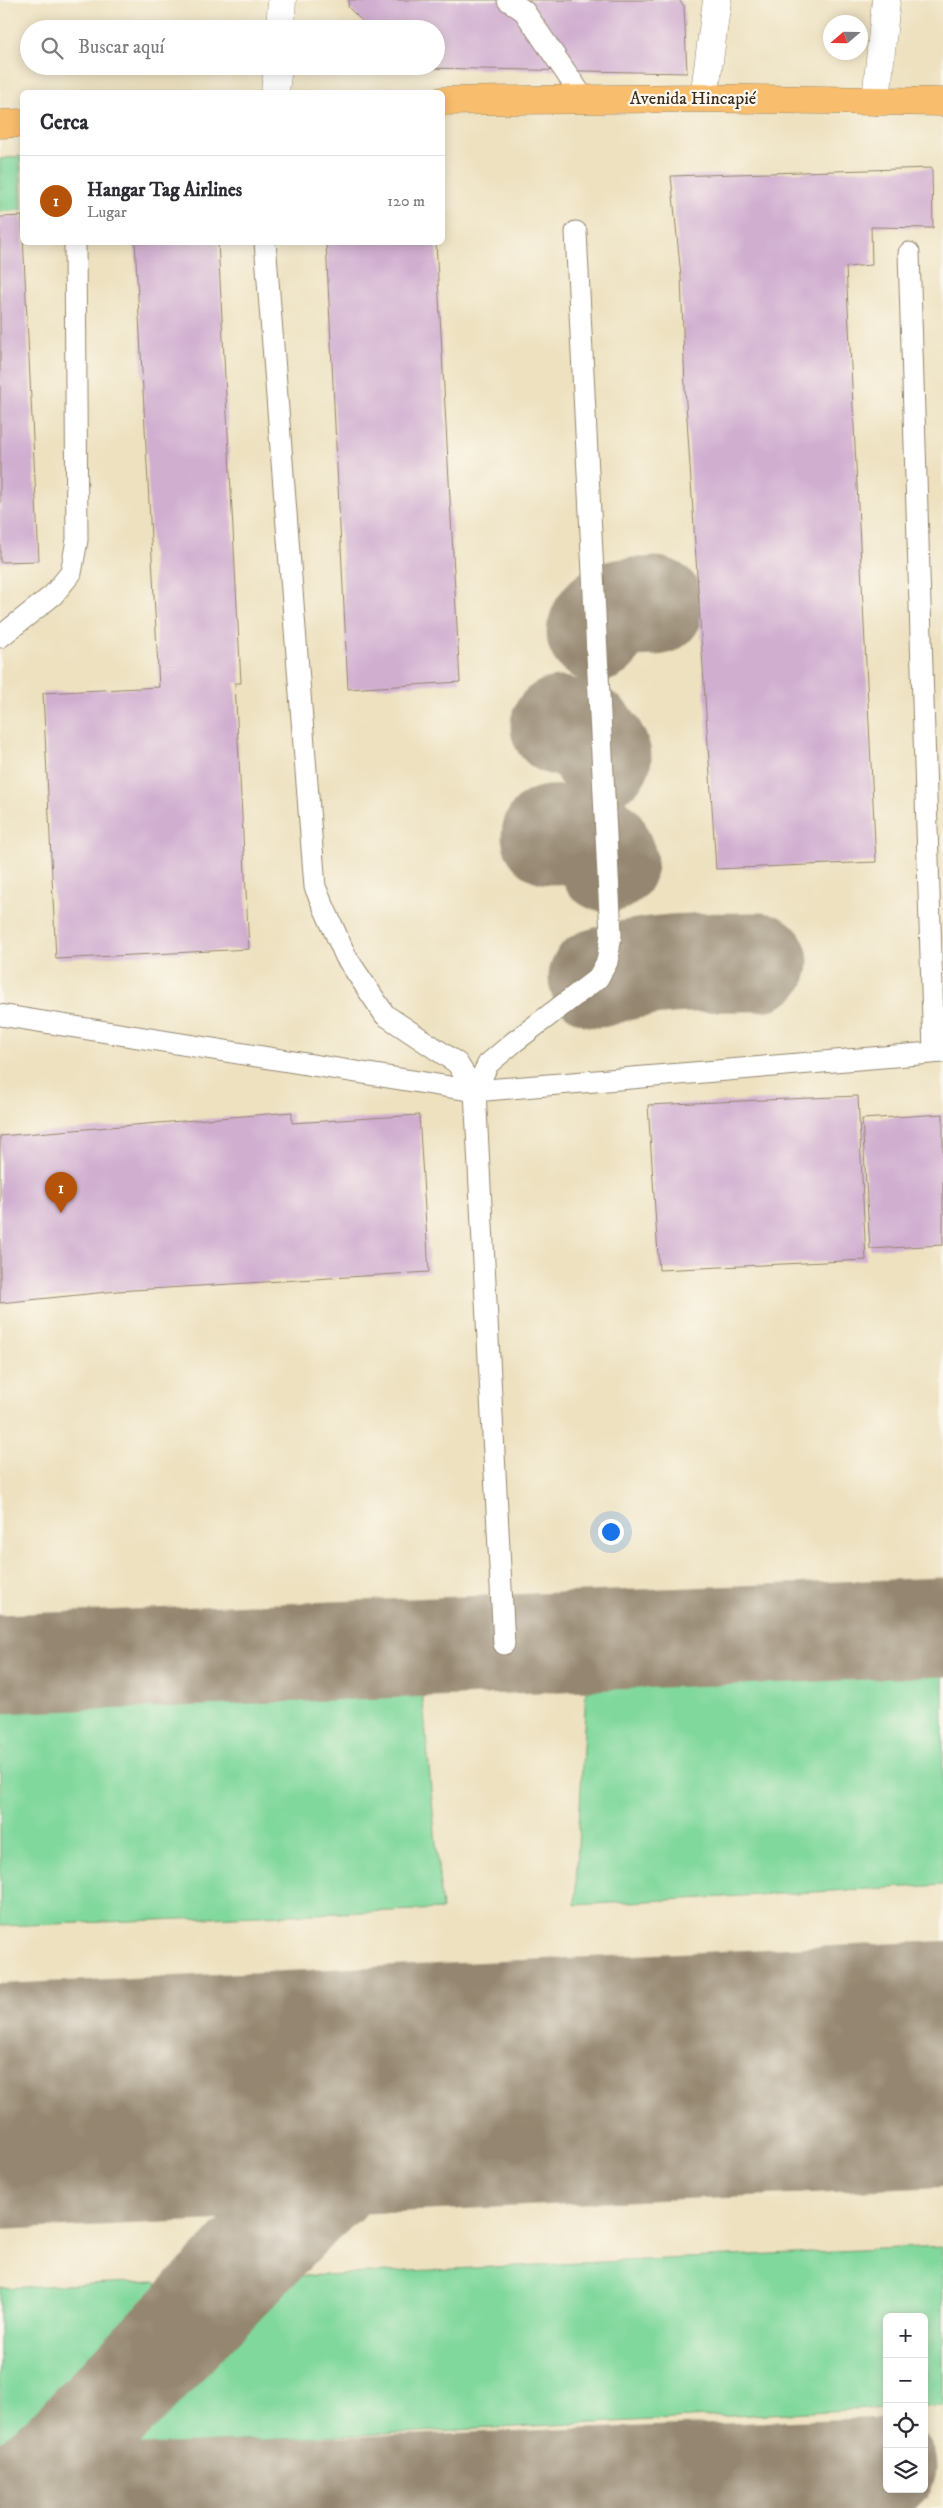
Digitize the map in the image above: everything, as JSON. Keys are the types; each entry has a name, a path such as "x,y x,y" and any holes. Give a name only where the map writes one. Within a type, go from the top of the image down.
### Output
{"main road":[{"name":"Avenida Hincapié","path":"445,100 704,98 943,102"},
{"path":"0,124 20,123"}],"street":[{"path":"281,20 282,0"},
{"path":"704,98 717,0"},
{"path":"876,101 886,0"},
{"path":"276,90 277,75"}],"lane":[{"path":"508,0 524,11 584,99"},
{"path":"504,1644 475,1091 488,1064 598,978 607,962 611,935 576,232"},
{"path":"0,637 53,595 71,573 77,540 75,245"},
{"path":"265,245 314,887 346,957 385,1015 457,1063 475,1091"},
{"path":"0,1015 475,1091 939,1052 909,252"}],"green space":[{"path":"20,156 20,210 0,212 0,159"},
{"path":"943,1673 943,1885 575,1905 586,1689"},
{"path":"422,1691 442,1909 0,1926 0,1709"},
{"path":"943,2246 943,2406 928,2407 928,2313 883,2313 883,2408 122,2447 282,2277"},
{"path":"155,2281 166,2292 23,2443 0,2445 0,2288"}],"building":[{"path":"349,0 679,0 684,6 687,73 445,68 445,20 361,20 348,7"},
{"path":"932,168 933,228 871,227 872,265 846,267 876,862 716,869 685,388 681,276 671,176"},
{"path":"20,216 20,245 23,245 39,561 0,562 0,217"},
{"path":"135,245 218,245 241,683 235,683 249,949 56,959 43,693 159,687"},
{"path":"326,245 436,245 460,682 348,689"},
{"path":"858,1096 866,1260 659,1270 648,1105"},
{"path":"292,1112 292,1123 419,1115 429,1272 117,1291 0,1303 0,1136"},
{"path":"943,1114 943,1245 870,1249 862,1119"}],"taxiway":[{"path":"596,633 600,624 611,612 619,609 655,606"},
{"path":"560,726 587,734 595,743 602,757"},
{"path":"551,835 589,834 601,845 608,863"},
{"path":"598,978 617,972 657,965 759,962"},
{"path":"0,1664 943,1627"},
{"path":"0,2496 31,2481 69,2447 292,2215 428,2088"},
{"path":"263,2095 288,2125 296,2137 301,2150 303,2163 302,2177 292,2215"},
{"path":"0,2099 29,2106"},
{"path":"0,2499 883,2467"}],"runway":[{"path":"0,2107 943,2064"}],"place":[{"name":"Hangar Tag Airlines","path":"61,1213"}]}
